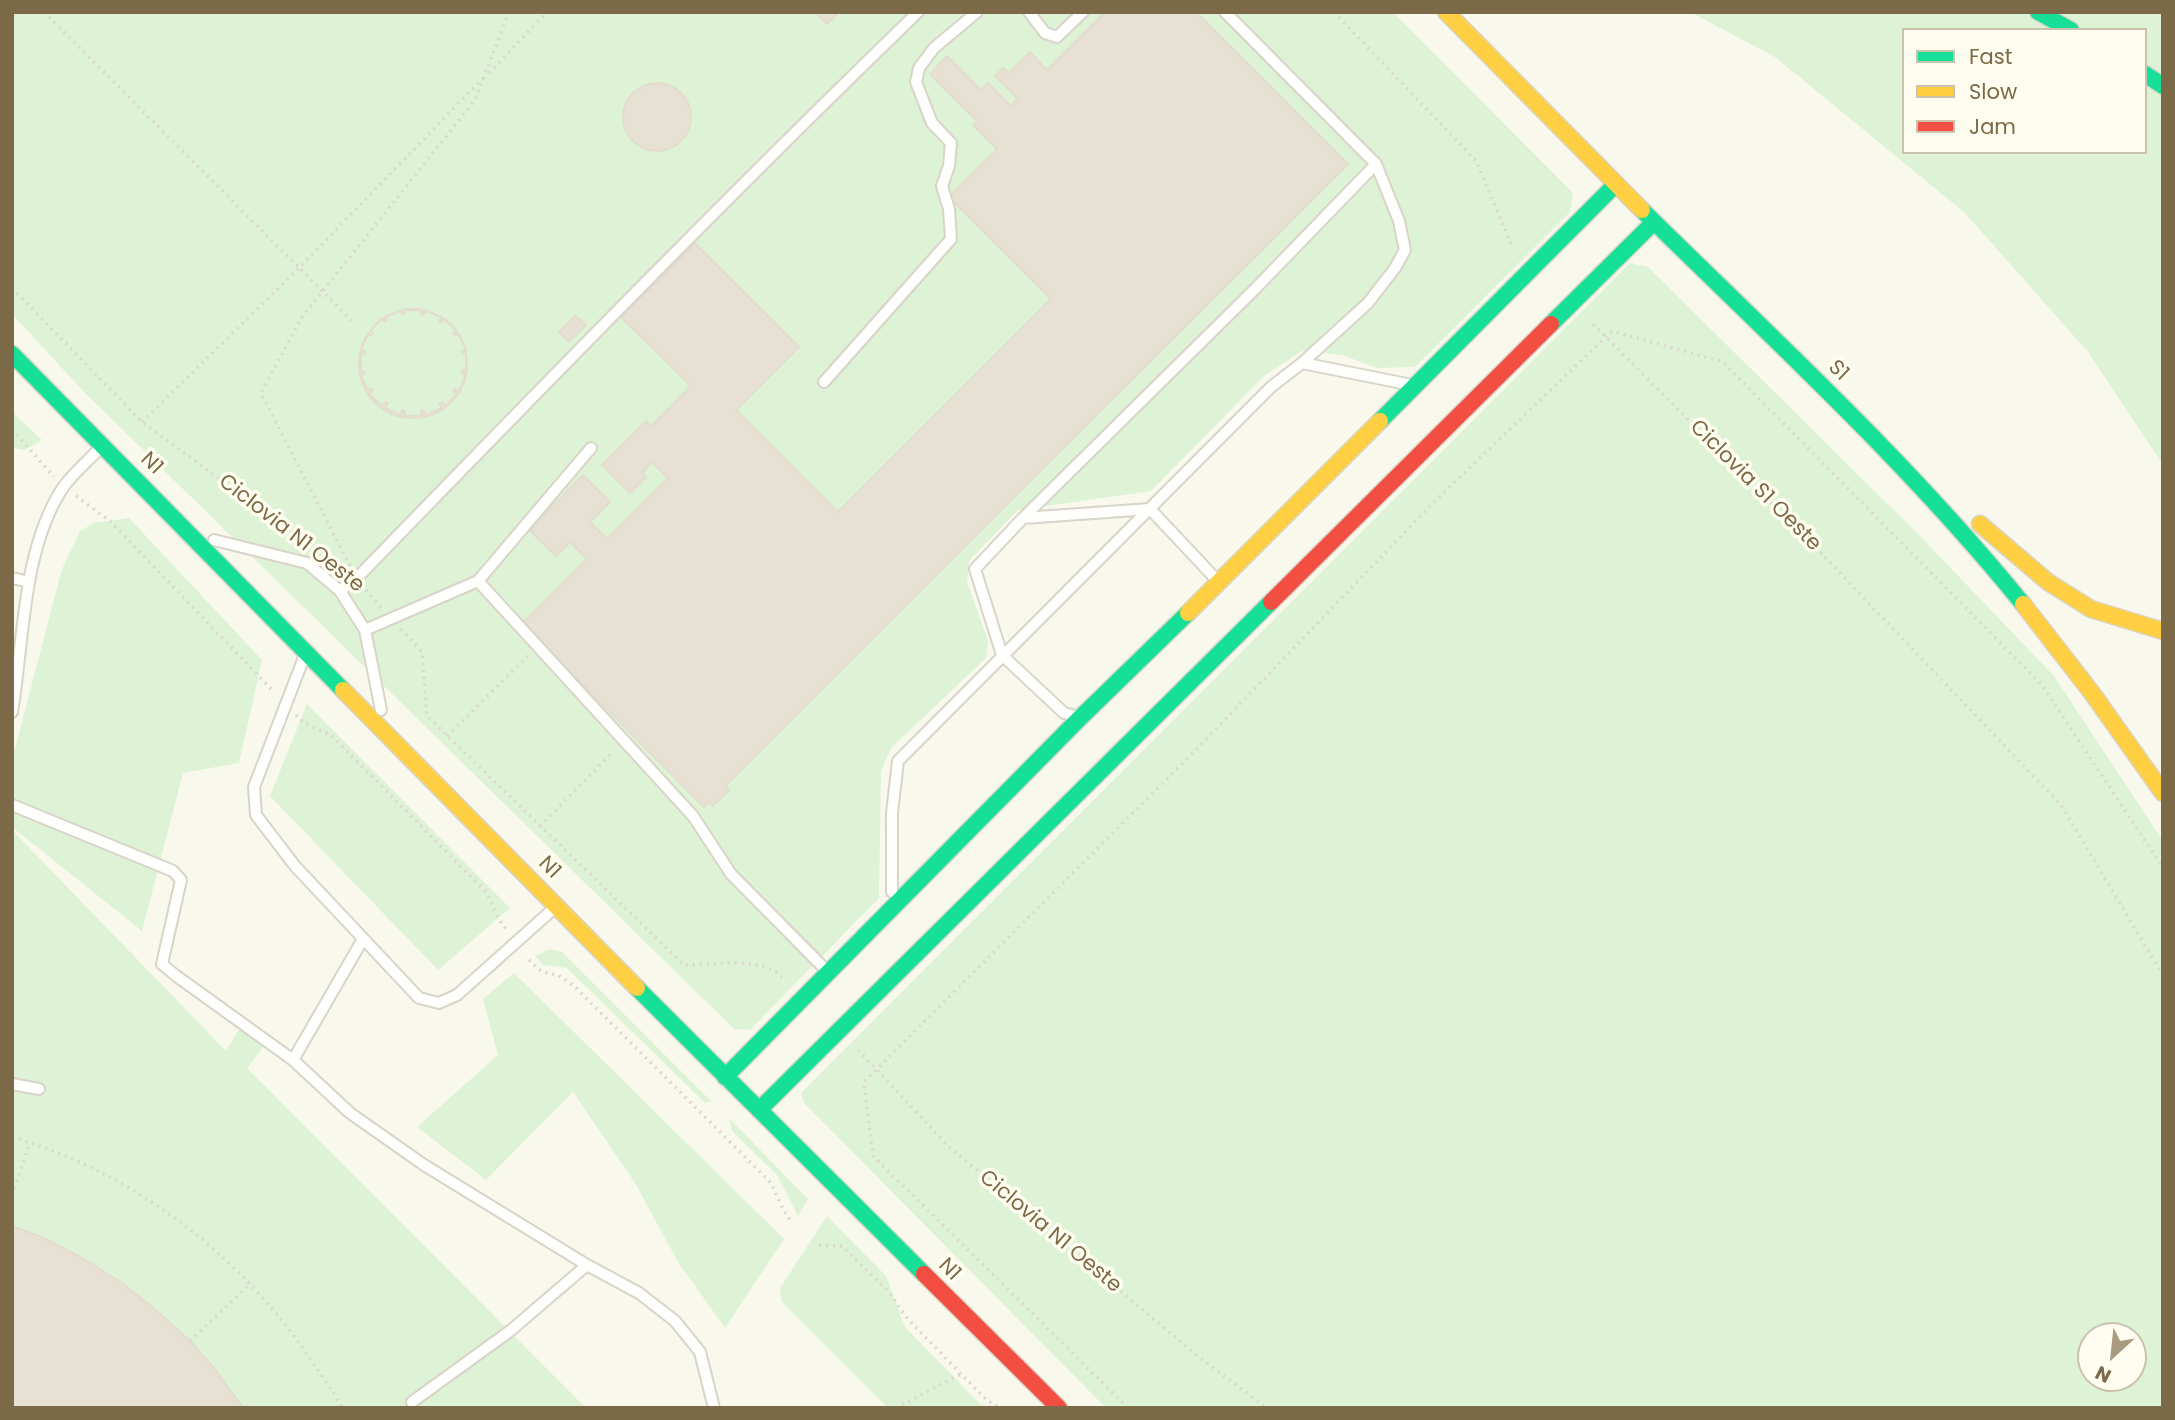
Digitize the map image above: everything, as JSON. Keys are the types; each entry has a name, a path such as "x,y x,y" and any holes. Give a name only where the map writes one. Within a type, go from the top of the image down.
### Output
{"main road":[{"name":"S1","path":"1446,12 1654,222 1867,429 2016,594 2073,667 2163,793"},
{"path":"2038,12 2067,28"},
{"path":"2147,75 2163,86"},
{"path":"725,1077 833,977 891,909 1414,386 1508,301 1533,267 1616,184"},
{"path":"759,1110 859,1002 1537,329 1572,303 1654,222"},
{"name":"N1","path":"12,354 725,1077 1059,1408"},
{"path":"1867,429 2048,582 2091,609 2163,631"}],"lane":[{"path":"340,591 356,579 579,348 918,12"},
{"path":"824,382 951,239 949,209 942,186 949,166 951,143 932,123 916,82 919,68 934,48 977,12"},
{"path":"1028,12 1045,33 1058,37 1083,12"},
{"path":"891,909 892,813 898,761 1271,387 1302,363 1368,303 1395,268 1405,250 1399,221 1376,164 1224,12"},
{"path":"1080,718 1064,713 1002,655 975,569 1376,164"},
{"path":"1302,363 1414,386"},
{"path":"12,712 29,582 48,517 63,487 103,445"},
{"path":"365,630 389,617 478,581 592,448"},
{"path":"1023,518 1150,509"},
{"path":"1150,509 1219,582"},
{"path":"190,534 307,563 340,591 365,630 385,731"},
{"path":"12,578 29,582"},
{"path":"478,581 693,816 731,874 833,977"},
{"path":"307,651 254,786 256,815 295,866 419,998 439,1003 457,995 557,906"},
{"path":"12,805 173,871 180,880 162,964 293,1060 350,1113 424,1165 587,1265 639,1293 675,1321 701,1352 714,1408"},
{"path":"293,1060 363,939"},
{"path":"12,1084 39,1089"},
{"path":"412,1402 510,1331 587,1265"}],"path":[{"path":"44,12 355,324"},
{"path":"356,579 261,393 302,317 475,100 509,12"},
{"path":"142,422 298,269 547,12"},
{"path":"1334,12 1476,161 1509,244 1533,267"},
{"name":"Ciclovia N1 Oeste","path":"12,288 142,422 356,579 422,652 427,716 684,965 761,964 775,969 788,982"},
{"name":"Ciclovia S1 Oeste","path":"1572,303 1818,550 2061,805 2163,975"},
{"path":"1128,1408 873,1156 864,1082 1188,758 1433,503 1612,331 1723,362 2042,685 2163,868"},
{"path":"12,429 63,487"},
{"path":"447,736 538,646"},
{"path":"540,825 625,741"},
{"path":"529,960 542,972 558,975 574,986 708,1118 771,1183 792,1223"},
{"name":"Ciclovia N1 Oeste","path":"858,1049 948,1146 1199,1357 1267,1408"},
{"path":"12,1137 85,1164 161,1208 230,1262 289,1327 342,1408"},
{"path":"12,1195 30,1142"},
{"path":"819,1245 842,1246 890,1293 905,1316 961,1374 988,1401 1000,1408"},
{"path":"190,1341 251,1283"},
{"path":"896,1408 961,1374"}],"green space":[{"path":"12,12 1105,12 1047,70 1030,53 1009,73 1003,68 995,76 1018,99 1011,106 988,83 981,90 948,57 930,73 977,121 973,125 997,149 950,196 1051,299 838,512 736,410 799,347 622,317 691,386 651,426 645,422 603,465 630,492 646,477 642,473 652,462 668,478 607,539 590,522 582,476 529,530 555,556 570,542 587,559 522,625 704,807 709,802 713,806 729,790 725,786 1347,164 1196,12 1393,12 1573,193 1570,212 1415,367 1377,368 1342,355 1302,351 1265,375 1151,491 1018,510 969,561 967,582 988,641 986,658 891,748 881,771 879,898 750,1030 734,1029 85,393 12,314"},
{"path":"1690,12 2163,12 2163,465 2088,352 1965,213 1775,57"},
{"path":"1630,263 1648,267 1920,536 2054,676 2163,841 2163,1408 1106,1408 804,1103 801,1093"},
{"path":"12,412 42,440 25,450 12,448"},
{"path":"129,518 262,660 239,763 183,773 142,931 12,827 12,760 62,569 80,531 94,523"},
{"path":"307,704 510,908 438,970 270,796"},
{"path":"12,830 226,1051 239,1029 265,1045 247,1068 586,1408 12,1408"},
{"path":"550,949 562,952 711,1101 705,1103 567,968 544,965 535,956"},
{"path":"514,973 784,1239 725,1328 678,1262 635,1183 573,1092 486,1180 417,1127 498,1055 483,999"},
{"path":"729,1118 808,1199 798,1216 777,1175 732,1131"},
{"path":"827,1216 886,1276 905,1327 980,1404 990,1408 888,1408 781,1301 780,1288"}],"building":[{"path":"821,12 839,12 827,24 818,15"},
{"path":"1105,12 1196,12 1348,164 725,786 729,790 713,806 709,802 704,807 522,624 587,559 570,542 556,556 529,530 583,475 610,502 590,522 607,539 668,478 652,462 642,473 646,477 630,493 602,465 646,421 651,426 691,386 621,317 695,243 799,347 736,410 838,512 1051,299 949,197 997,149 973,125 977,121 930,74 947,56 981,90 988,83 1011,106 1018,99 995,76 1003,68 1009,73 1030,52 1047,70"},
{"path":"664,83 685,98 691,110 689,130 681,141 664,151 650,151 633,141 625,130 623,110 633,93 644,85"},
{"path":"404,309 422,309 421,314 424,315 425,310 442,317 439,321 441,322 444,318 457,331 453,333 456,336 459,334 466,350 462,351 462,354 466,353 466,371 462,370 461,373 466,374 459,391 453,391 457,394 445,406 442,402 439,404 442,408 425,415 424,410 421,411 422,416 405,416 405,411 402,410 401,415 385,408 388,403 385,402 382,406 369,394 373,391 371,388 368,390 361,375 365,374 361,371 361,354 365,354 365,351 361,350 368,334 371,336 373,333 370,331 382,318 384,322 387,320 385,317 401,310 402,314 405,314"},
{"path":"413,310 434,314 451,326 463,343 467,364 463,385 451,402 434,414 413,418 392,414 375,402 363,385 359,364 363,343 375,326 392,314"},
{"path":"575,316 586,325 569,342 559,332"},
{"path":"12,1226 44,1238 122,1283 190,1341 215,1369 243,1408 12,1408"}],"traffic: fast":[{"path":"2038,12 2067,28"},
{"path":"2147,75 2163,86"},
{"path":"1380,421 1616,184"},
{"path":"1642,210 1886,451 2023,604"},
{"path":"1551,324 1654,222"},
{"path":"12,354 343,690"},
{"path":"759,1110 1271,602"},
{"path":"725,1077 1080,718 1188,613"},
{"path":"637,988 924,1274"}],"traffic: slow":[{"path":"1446,12 1642,210"},
{"path":"1188,613 1380,421"},
{"path":"1980,524 2048,582 2091,609 2163,631"},
{"path":"2023,604 2092,693 2163,793"},
{"path":"343,690 637,988"}],"traffic: jam":[{"path":"1271,602 1551,324"},
{"path":"924,1274 1059,1408"}]}
